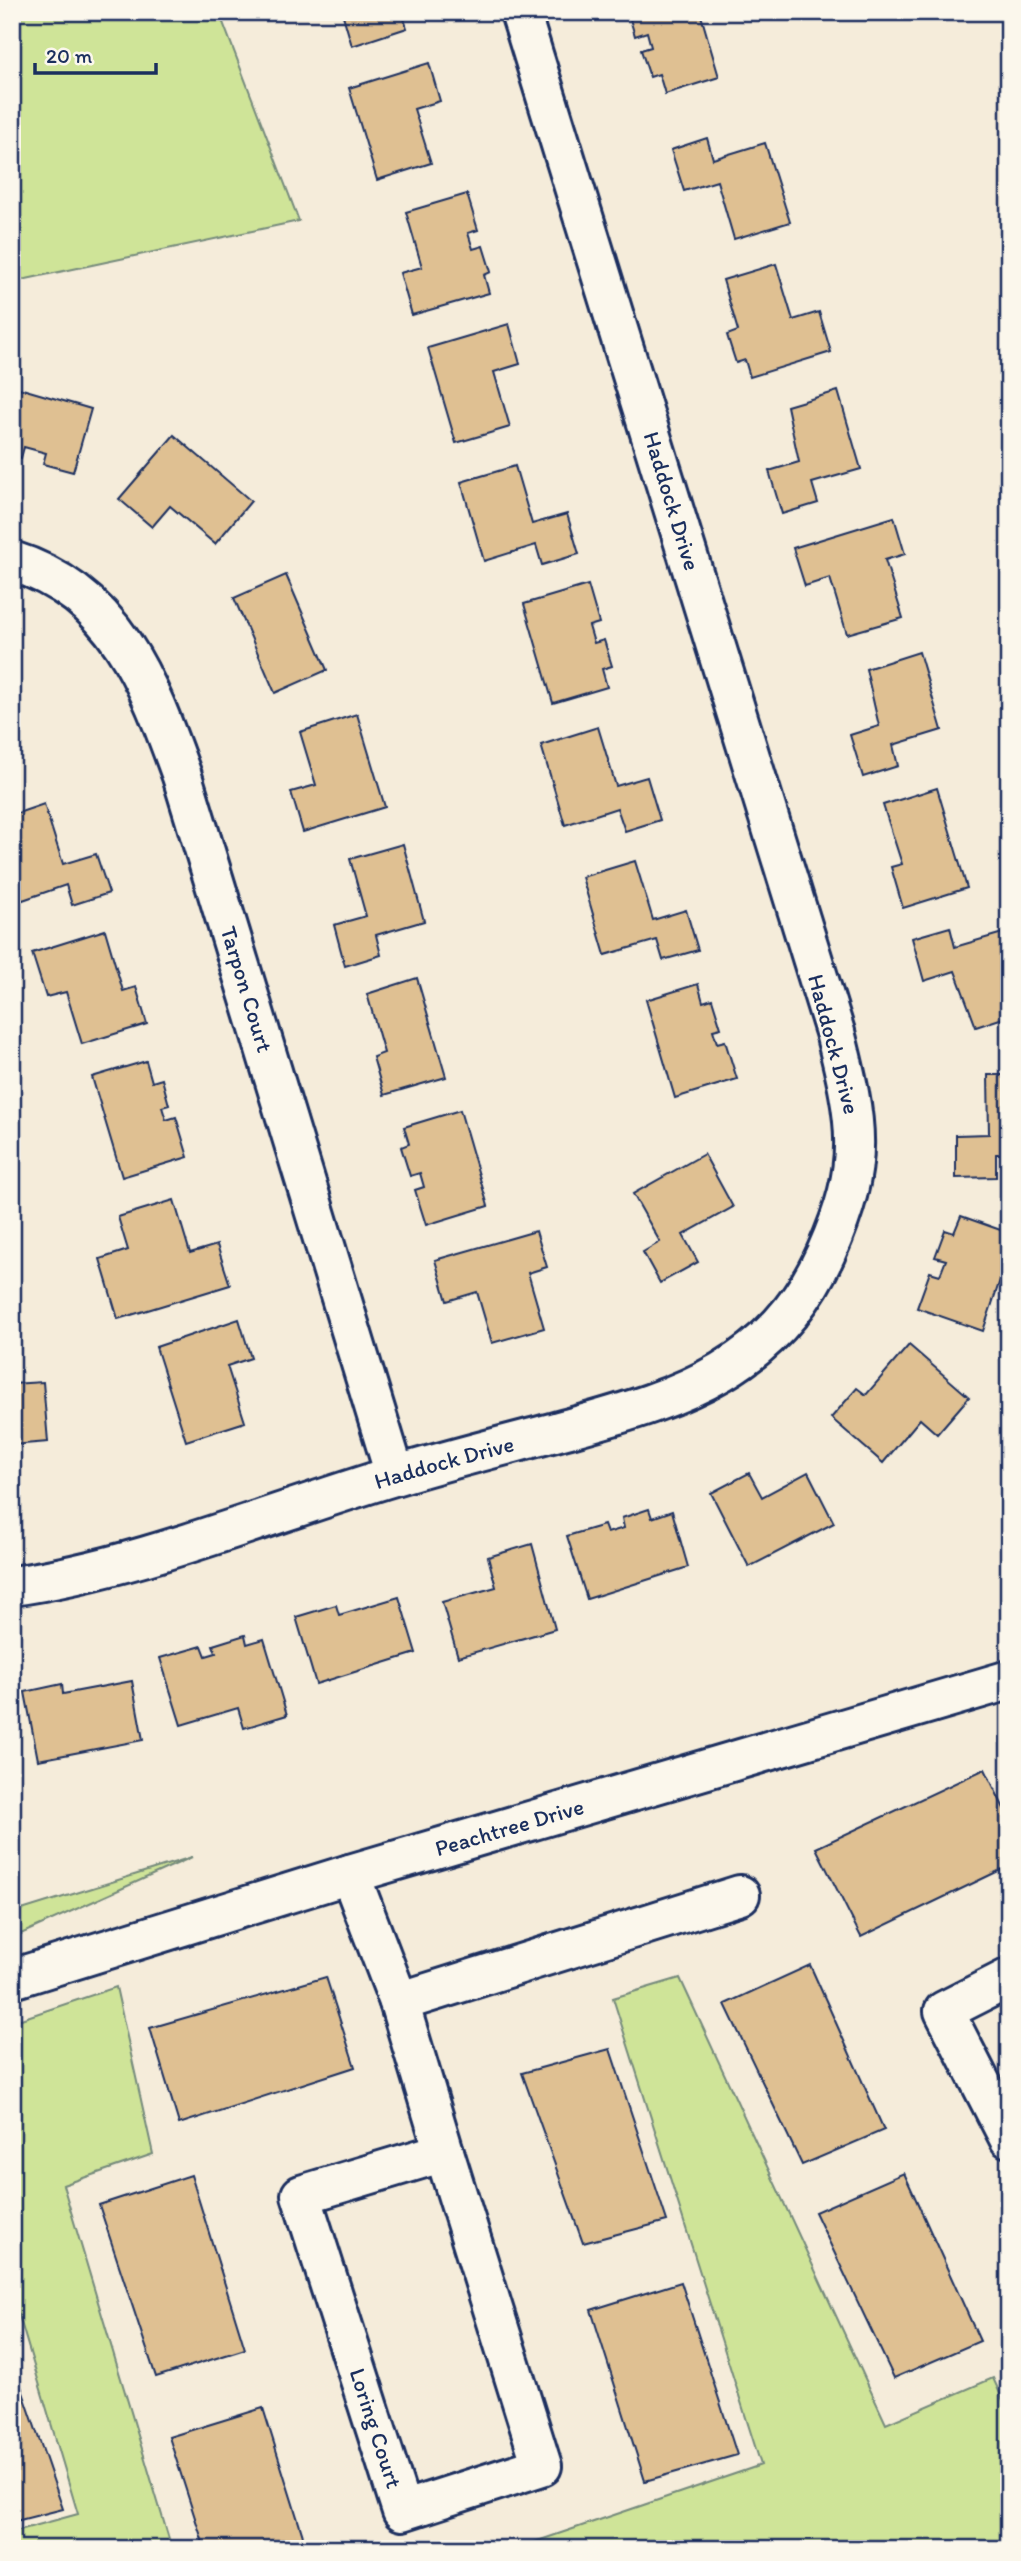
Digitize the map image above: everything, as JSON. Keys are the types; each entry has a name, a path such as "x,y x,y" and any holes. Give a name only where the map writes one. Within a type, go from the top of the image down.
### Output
{"street":[{"name":"Haddock Drive","path":"12,1586 94,1570 395,1475 638,1409 717,1377 768,1339 802,1297 838,1226 856,1150 850,1091 835,1032 520,12"},
{"name":"Tarpon Court","path":"12,561 34,568 96,609 117,634 156,702 182,776 395,1475"},
{"name":"Peachtree Drive","path":"12,1979 351,1874 1009,1680"},
{"name":"Loring Court","path":"351,1874 399,2002 542,2466 402,2511 302,2195 444,2152"},
{"path":"399,2002 740,1895"},
{"path":"1007,2132 944,2011 1009,1978"}],"green space":[{"path":"12,12 219,12 299,221 12,282"},
{"path":"192,1857 12,1938 12,1913"},
{"path":"680,1978 886,2424 993,2378 1009,2413 1009,2549 514,2549 761,2465 613,1998"},
{"path":"116,1987 153,2154 63,2185 172,2549 12,2549 12,2532 78,2514 12,2292 12,2022"}],"building":[{"path":"342,12 402,12 407,28 352,46"},
{"path":"628,12 700,12 719,77 665,94 659,74 650,77 641,50 651,47 647,32 635,36"},
{"path":"429,63 440,101 414,109 431,163 377,180 349,88"},
{"path":"707,138 713,159 765,143 790,222 734,239 717,181 684,191 671,150"},
{"path":"467,194 478,230 468,233 473,249 483,246 491,272 484,275 489,293 412,315 400,273 422,267 406,212"},
{"path":"776,264 793,320 819,312 831,352 750,377 745,360 736,363 727,335 738,331 723,280"},
{"path":"509,324 520,364 494,372 510,427 456,443 428,348"},
{"path":"12,386 91,409 73,472 43,464 46,453 24,447 21,458 12,455"},
{"path":"838,391 861,469 812,483 818,503 782,514 769,471 799,462 787,406"},
{"path":"174,435 251,501 215,544 170,506 152,527 119,499"},
{"path":"515,466 532,524 567,514 579,554 542,565 536,545 484,561 461,482"},
{"path":"894,517 905,554 885,560 903,618 847,634 830,578 805,586 793,548"},
{"path":"286,575 327,670 275,693 234,598"},
{"path":"588,585 599,623 589,626 594,643 604,640 612,666 602,669 607,687 553,703 524,604"},
{"path":"919,652 942,730 893,745 898,766 863,777 850,735 879,726 866,669"},
{"path":"357,714 385,807 303,832 291,792 316,785 300,732"},
{"path":"598,727 616,786 647,777 660,820 625,831 617,808 565,825 541,745"},
{"path":"937,788 967,888 903,908 891,867 902,864 883,805"},
{"path":"44,804 63,864 96,854 109,893 72,905 66,885 14,903 12,815"},
{"path":"403,844 424,921 376,935 381,955 345,966 334,925 366,916 350,859"},
{"path":"635,861 653,920 686,910 698,950 663,960 657,940 605,955 582,877"},
{"path":"950,927 955,947 1006,932 1009,942 1009,1016 976,1027 955,971 924,981 912,938"},
{"path":"105,930 123,991 136,987 147,1024 82,1044 66,992 46,997 32,953"},
{"path":"417,978 446,1077 384,1095 373,1057 384,1053 367,994"},
{"path":"698,984 703,1002 712,999 721,1028 713,1030 717,1043 725,1041 737,1079 675,1098 646,1000"},
{"path":"146,1061 152,1082 162,1079 169,1105 162,1107 166,1120 176,1117 188,1157 122,1177 92,1077"},
{"path":"988,1075 1009,1075 1009,1154 996,1154 996,1177 956,1178 956,1135 989,1134"},
{"path":"460,1110 488,1206 426,1225 415,1190 424,1187 420,1173 410,1176 401,1147 409,1144 404,1127"},
{"path":"704,1154 733,1207 683,1235 698,1262 660,1283 643,1252 660,1242 633,1194"},
{"path":"174,1200 190,1253 217,1245 230,1285 118,1319 100,1259 128,1250 118,1217"},
{"path":"961,1216 1009,1233 1009,1280 1001,1277 983,1331 917,1308 930,1272 940,1275 946,1260 935,1257 945,1230 954,1233"},
{"path":"536,1231 547,1267 528,1273 544,1328 492,1343 477,1292 447,1301 435,1260"},
{"path":"239,1319 251,1358 227,1366 245,1422 186,1441 156,1347"},
{"path":"909,1345 969,1397 937,1434 920,1419 883,1463 831,1418 857,1388 866,1395"},
{"path":"43,1382 48,1442 12,1445 12,1384"},
{"path":"808,1472 834,1523 749,1567 711,1493 749,1473 762,1497"},
{"path":"649,1509 652,1518 672,1511 688,1567 587,1599 567,1536 604,1525 607,1533 624,1528 622,1518"},
{"path":"532,1544 555,1629 458,1657 442,1602 496,1587 488,1557"},
{"path":"399,1597 416,1653 316,1684 296,1617 336,1605 339,1615"},
{"path":"245,1635 247,1644 264,1639 287,1715 244,1728 238,1708 181,1725 160,1658 202,1646 206,1656 216,1653 213,1645"},
{"path":"132,1681 143,1740 38,1760 25,1692 62,1684 63,1694"},
{"path":"985,1769 1009,1819 1009,1866 861,1937 816,1848"},
{"path":"810,1965 884,2130 802,2165 725,2004"},
{"path":"326,1977 355,2067 179,2124 150,2028"},
{"path":"610,2049 667,2221 583,2243 522,2073"},
{"path":"904,2173 980,2341 894,2378 815,2212"},
{"path":"191,2175 245,2349 156,2377 99,2205"},
{"path":"681,2282 737,2455 645,2481 591,2310"},
{"path":"12,2360 63,2509 12,2522"},
{"path":"263,2408 307,2549 205,2549 169,2437"}]}
